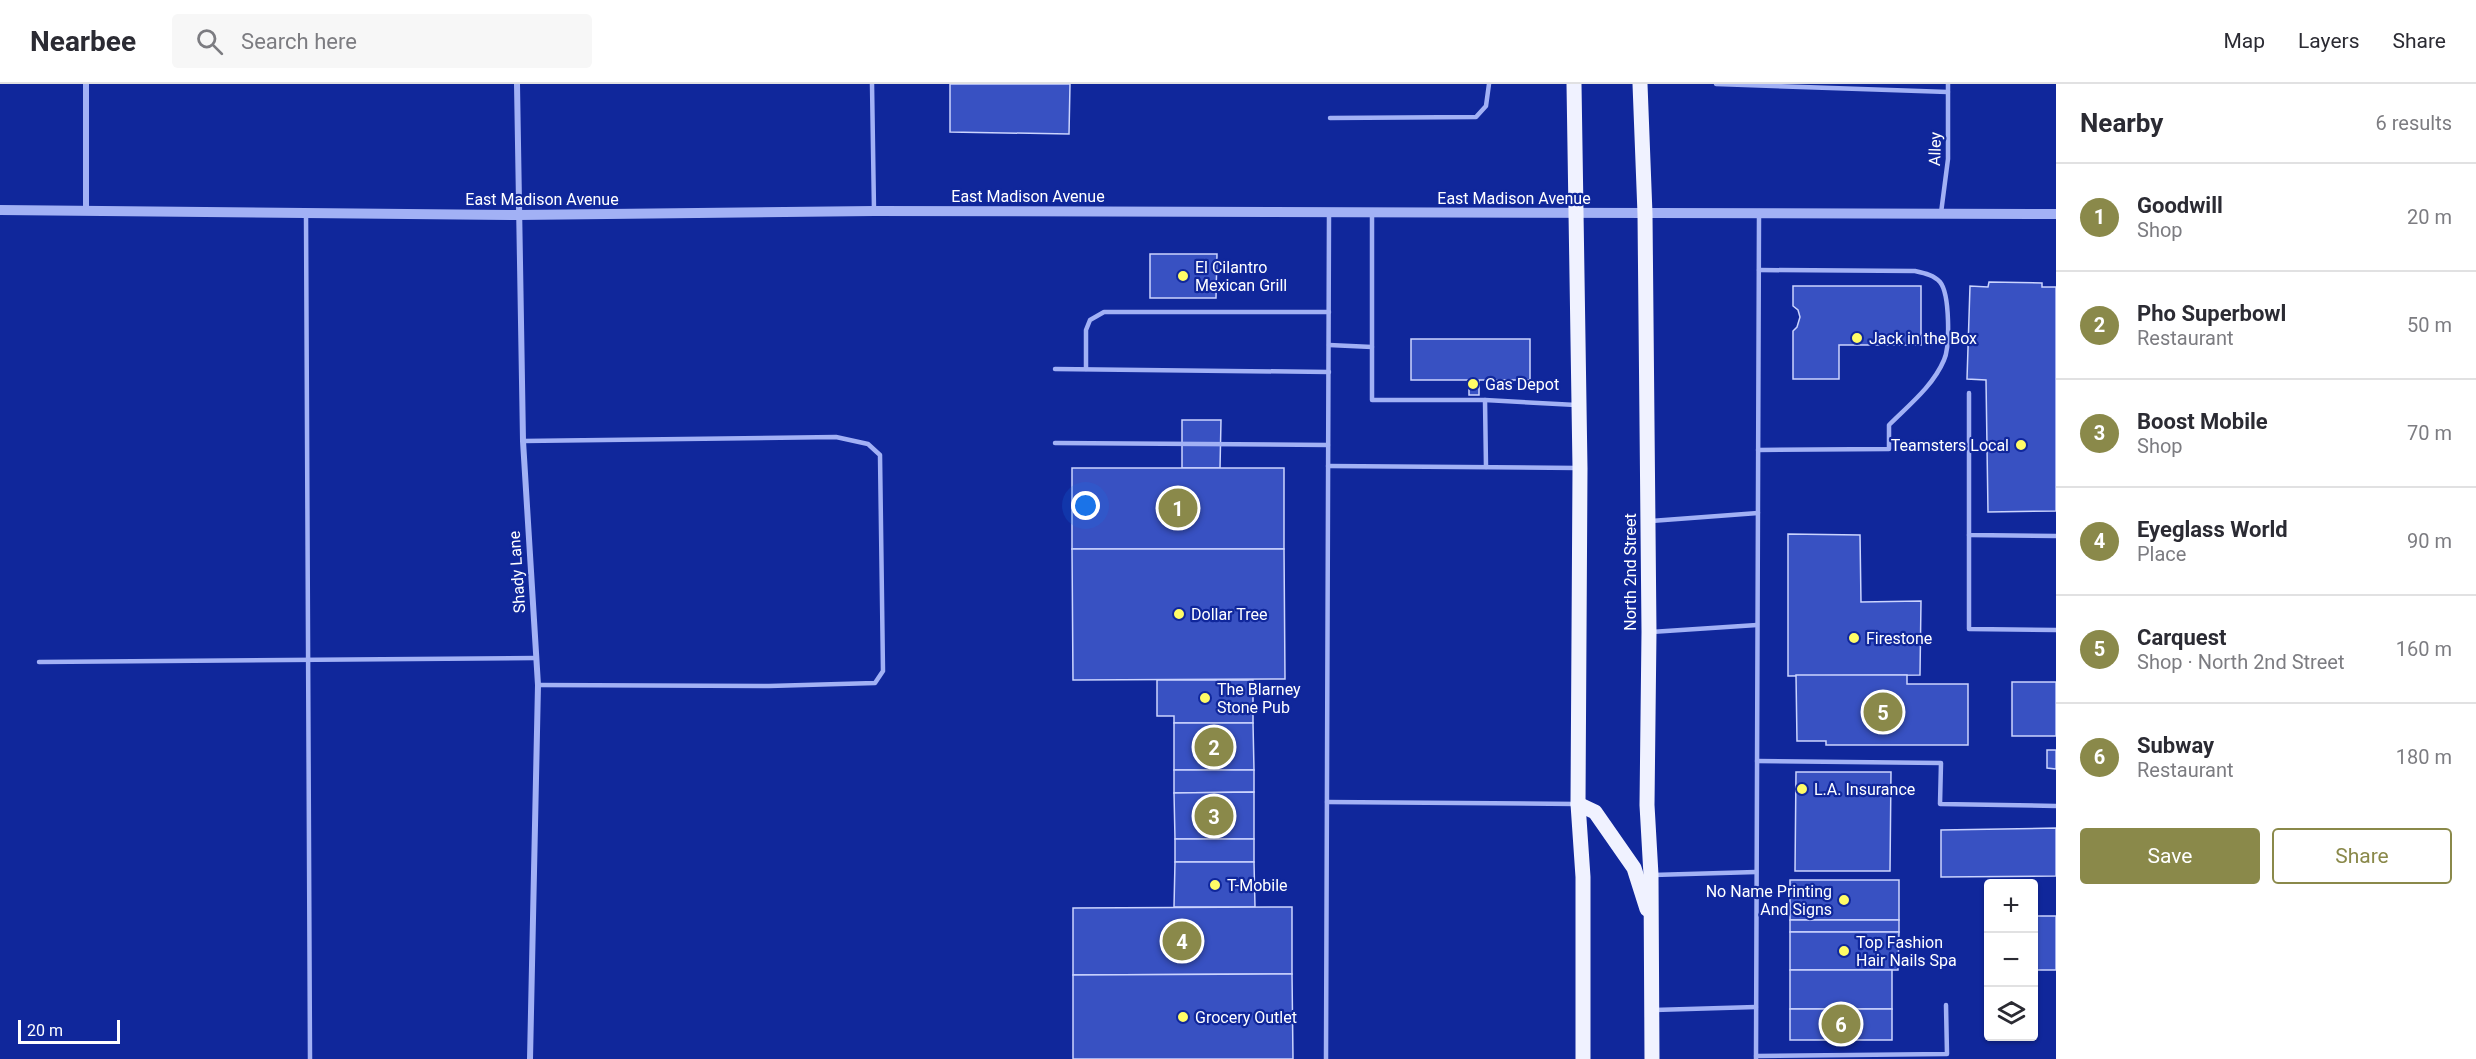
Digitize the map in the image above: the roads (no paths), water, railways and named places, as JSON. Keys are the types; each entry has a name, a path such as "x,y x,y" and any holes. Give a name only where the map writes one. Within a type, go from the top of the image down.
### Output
{"main road":[{"path":"1574,84 1577,405 1580,468 1578,804 1583,877 1583,1059"},
{"name":"North 2nd Street","path":"1640,84 1648,521 1647,806 1651,875 1652,1059"},
{"path":"1578,804 1595,812 1634,868 1651,923"}],"street":[{"path":"86,84 86,210"},
{"name":"Shady Lane","path":"517,84 523,441 538,685 530,1059"},
{"name":"East Madison Avenue","path":"0,210 306,211 518,215 874,212 2056,214"}],"lane":[{"path":"872,84 874,212"},
{"path":"1330,118 1476,117 1486,106 1489,84"},
{"path":"1716,84 1849,90 1888,86 1948,92"},
{"name":"Alley","path":"1941,214 1948,159 1948,84"},
{"path":"306,211 306,660 310,1059"},
{"path":"1326,1059 1329,212"},
{"path":"1372,212 1372,400 1485,400 1577,405"},
{"path":"1759,212 1756,1058 1947,1054 1946,1005"},
{"path":"1758,450 1889,449 1889,425 1934,377 1945,359 1947,342 1946,293 1940,282 1929,274 1915,271 1759,270"},
{"path":"1086,369 1086,330 1089,320 1104,312 1329,312"},
{"path":"1329,345 1372,347"},
{"path":"1055,369 1329,372"},
{"path":"1969,393 1969,629 2056,630"},
{"path":"1485,400 1486,467"},
{"path":"523,441 836,437 867,444 880,455 883,671 875,683 769,686 538,685"},
{"path":"1055,443 1328,445"},
{"path":"1328,466 1580,468"},
{"path":"1648,521 1758,513"},
{"path":"1969,535 2056,536"},
{"path":"1649,632 1757,625"},
{"path":"39,662 536,658"},
{"path":"1757,761 1941,763 1940,804 2056,806"},
{"path":"1327,801 1578,804"},
{"path":"1651,875 1756,872"},
{"path":"1652,1010 1756,1007"}],"place":[{"name":"El Cilantro Mexican Grill","path":"1183,276"},
{"name":"Jack in the Box","path":"1857,338"},
{"name":"Gas Depot","path":"1473,384"},
{"name":"Teamsters Local","path":"2021,445"},
{"name":"Goodwill","path":"1178,508"},
{"name":"Dollar Tree","path":"1179,614"},
{"name":"Firestone","path":"1854,638"},
{"name":"The Blarney Stone Pub","path":"1205,698"},
{"name":"Carquest","path":"1883,712"},
{"name":"Pho Superbowl","path":"1214,747"},
{"name":"L.A. Insurance","path":"1802,789"},
{"name":"Boost Mobile","path":"1214,816"},
{"name":"T-Mobile","path":"1215,885"},
{"name":"No Name Printing And Signs","path":"1844,900"},
{"name":"Eyeglass World","path":"1182,941"},
{"name":"Top Fashion Hair Nails Spa","path":"1844,951"},
{"name":"Grocery Outlet","path":"1183,1017"},
{"name":"Subway","path":"1841,1024"}]}
